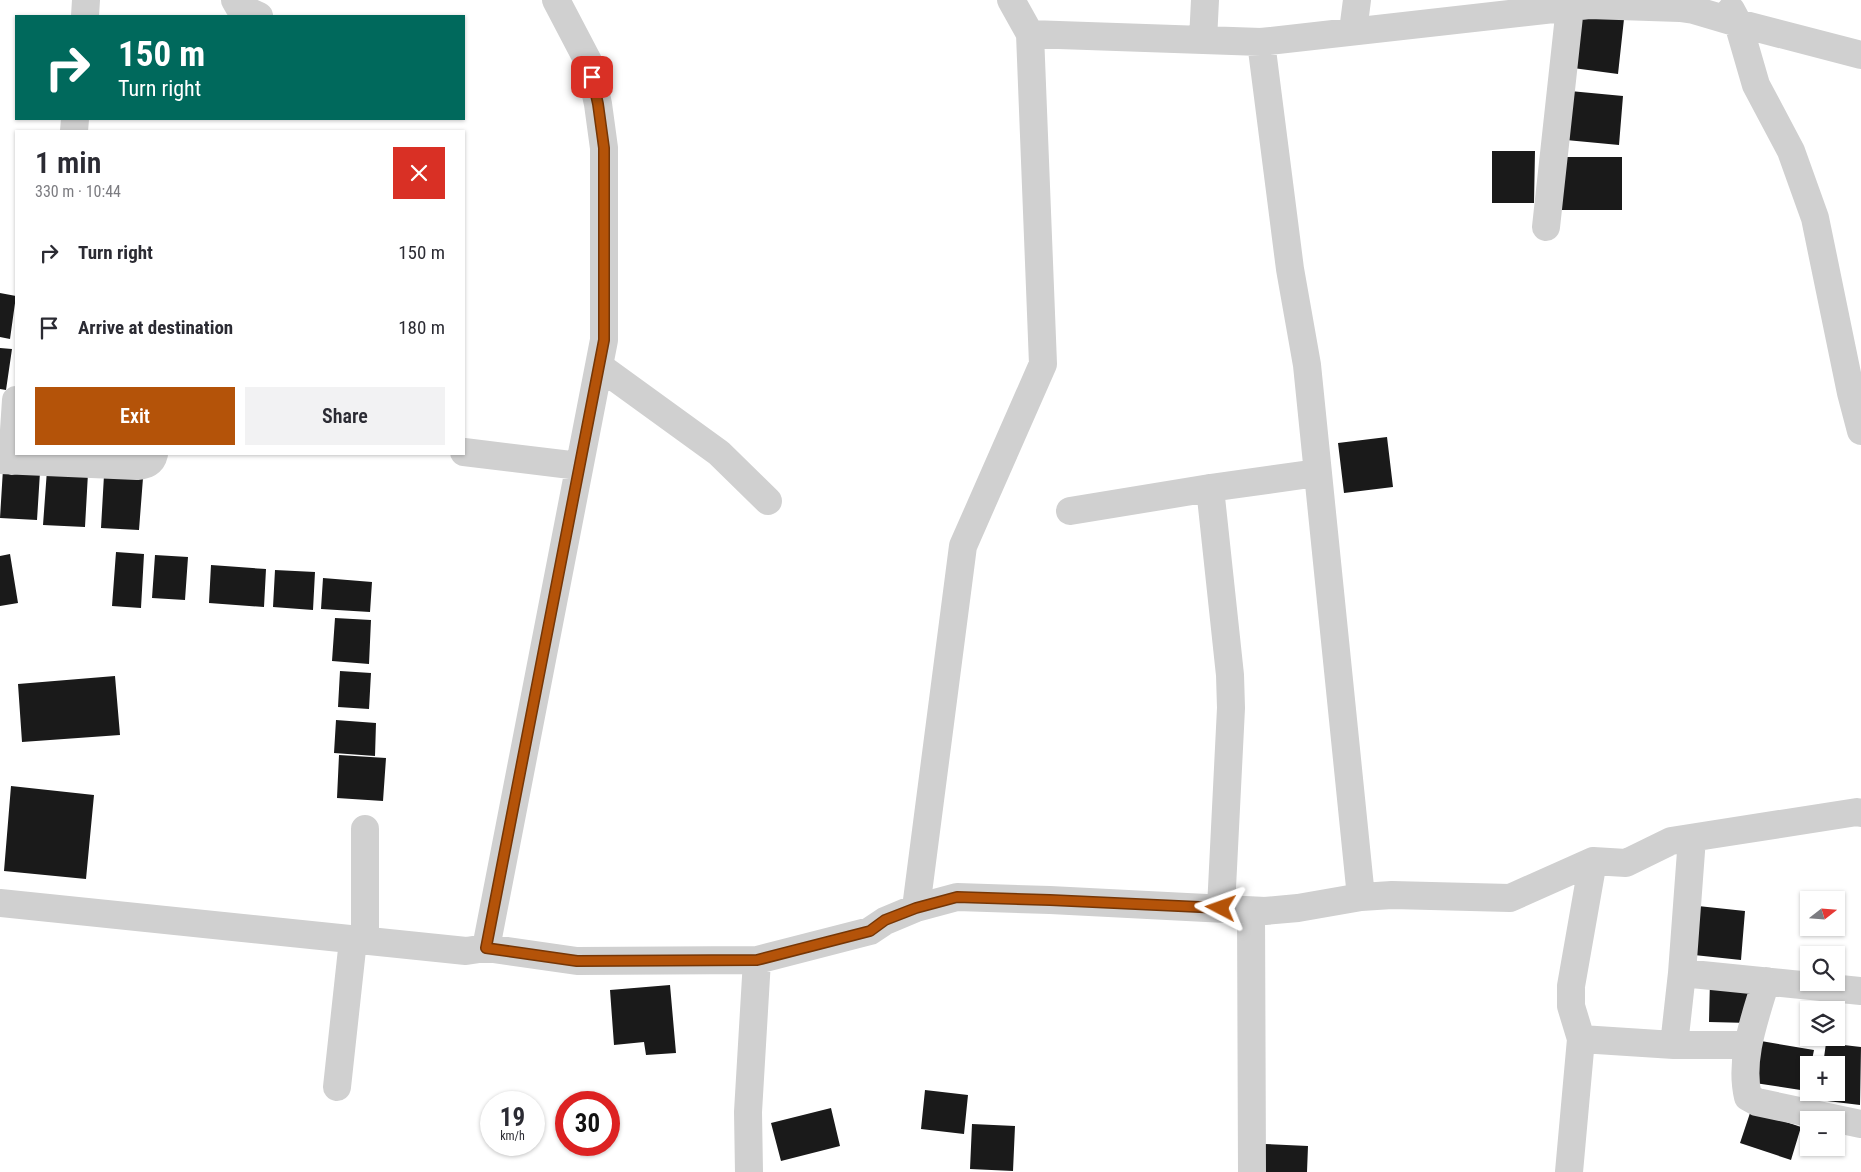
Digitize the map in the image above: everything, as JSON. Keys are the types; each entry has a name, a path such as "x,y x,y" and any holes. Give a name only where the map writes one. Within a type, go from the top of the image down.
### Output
{"street":[{"path":"85,15 86,0"},
{"path":"235,0 239,7 257,15"},
{"path":"486,948 604,340 604,148 598,104 588,63 556,0"},
{"path":"916,908 963,546 1043,364 1030,34 1011,0"},
{"path":"1203,40 1204,0"},
{"path":"1353,31 1357,0"},
{"path":"1030,34 1262,42 1353,31 1521,6 1570,8 1589,5 1680,8 1708,14 1732,12 1861,54"},
{"path":"1546,226 1570,8"},
{"path":"1732,12 1756,85 1791,151 1815,218 1852,345 1861,431"},
{"path":"1262,42 1290,269 1307,365 1361,897"},
{"path":"599,366 720,453 768,501"},
{"path":"15,406 6,460 137,466 146,465 153,460 154,455"},
{"path":"465,452 579,466"},
{"path":"1070,511 1317,473"},
{"path":"1210,488 1231,708 1221,908"},
{"path":"0,903 466,951 486,948 577,961 757,960 870,931 885,920 916,908 957,897 1251,910 1298,908 1361,897 1392,895 1510,898 1593,861 1626,863 1671,841 1857,812 1861,813"},
{"path":"338,1087 359,940 365,829"},
{"path":"1674,1045 1682,973 1692,838"},
{"path":"1569,1172 1581,1039 1571,1006 1571,986 1593,861"},
{"path":"1251,910 1252,1172"},
{"path":"749,1172 748,1112 757,960"},
{"path":"1682,973 1861,991"},
{"path":"1766,981 1748,1046 1746,1087 1748,1098 1757,1102 1861,1124"},
{"path":"1581,1039 1674,1045 1748,1046"}],"building":[{"path":"1579,14 1624,19 1618,74 1573,68"},
{"path":"1570,91 1623,96 1619,145 1566,140"},
{"path":"1492,151 1535,151 1534,203 1492,203"},
{"path":"1561,157 1622,157 1622,210 1561,210"},
{"path":"0,293 15,296 15,303 10,339 0,337"},
{"path":"0,348 12,349 6,390 0,389"},
{"path":"1387,437 1393,487 1344,493 1338,443"},
{"path":"3,469 40,472 37,520 0,518"},
{"path":"47,470 88,473 85,527 43,525"},
{"path":"104,475 143,478 139,530 101,528"},
{"path":"116,552 144,554 141,608 112,606"},
{"path":"10,554 18,603 0,606 0,556"},
{"path":"155,555 188,557 185,600 152,598"},
{"path":"211,565 266,569 264,607 209,603"},
{"path":"275,570 315,572 313,610 273,607"},
{"path":"323,578 372,582 370,612 321,609"},
{"path":"335,618 371,620 369,664 332,661"},
{"path":"340,671 371,673 369,709 338,707"},
{"path":"115,676 120,735 22,742 18,684"},
{"path":"336,720 376,723 375,756 334,753"},
{"path":"339,755 386,758 383,801 337,798"},
{"path":"11,786 94,795 86,879 4,871"},
{"path":"1698,906 1745,911 1741,960 1694,955"},
{"path":"1710,980 1750,981 1750,1023 1709,1022"},
{"path":"670,985 676,1053 646,1055 644,1042 614,1045 610,990"},
{"path":"1761,1041 1814,1050 1813,1056 1800,1056 1800,1090 1755,1083"},
{"path":"1826,1046 1861,1047 1860,1105 1827,1101 1845,1101 1845,1056 1824,1056"},
{"path":"925,1090 968,1095 964,1134 921,1129"},
{"path":"831,1108 840,1146 781,1161 771,1123"},
{"path":"1751,1110 1800,1127 1791,1160 1740,1143"},
{"path":"972,1124 1015,1126 1013,1171 970,1169"},
{"path":"1265,1144 1308,1146 1307,1172 1264,1172"}],"route":[{"path":"592,77 604,148 604,340 486,948 577,961 757,960 870,931 885,920 916,908 957,897 1221,908"}]}
